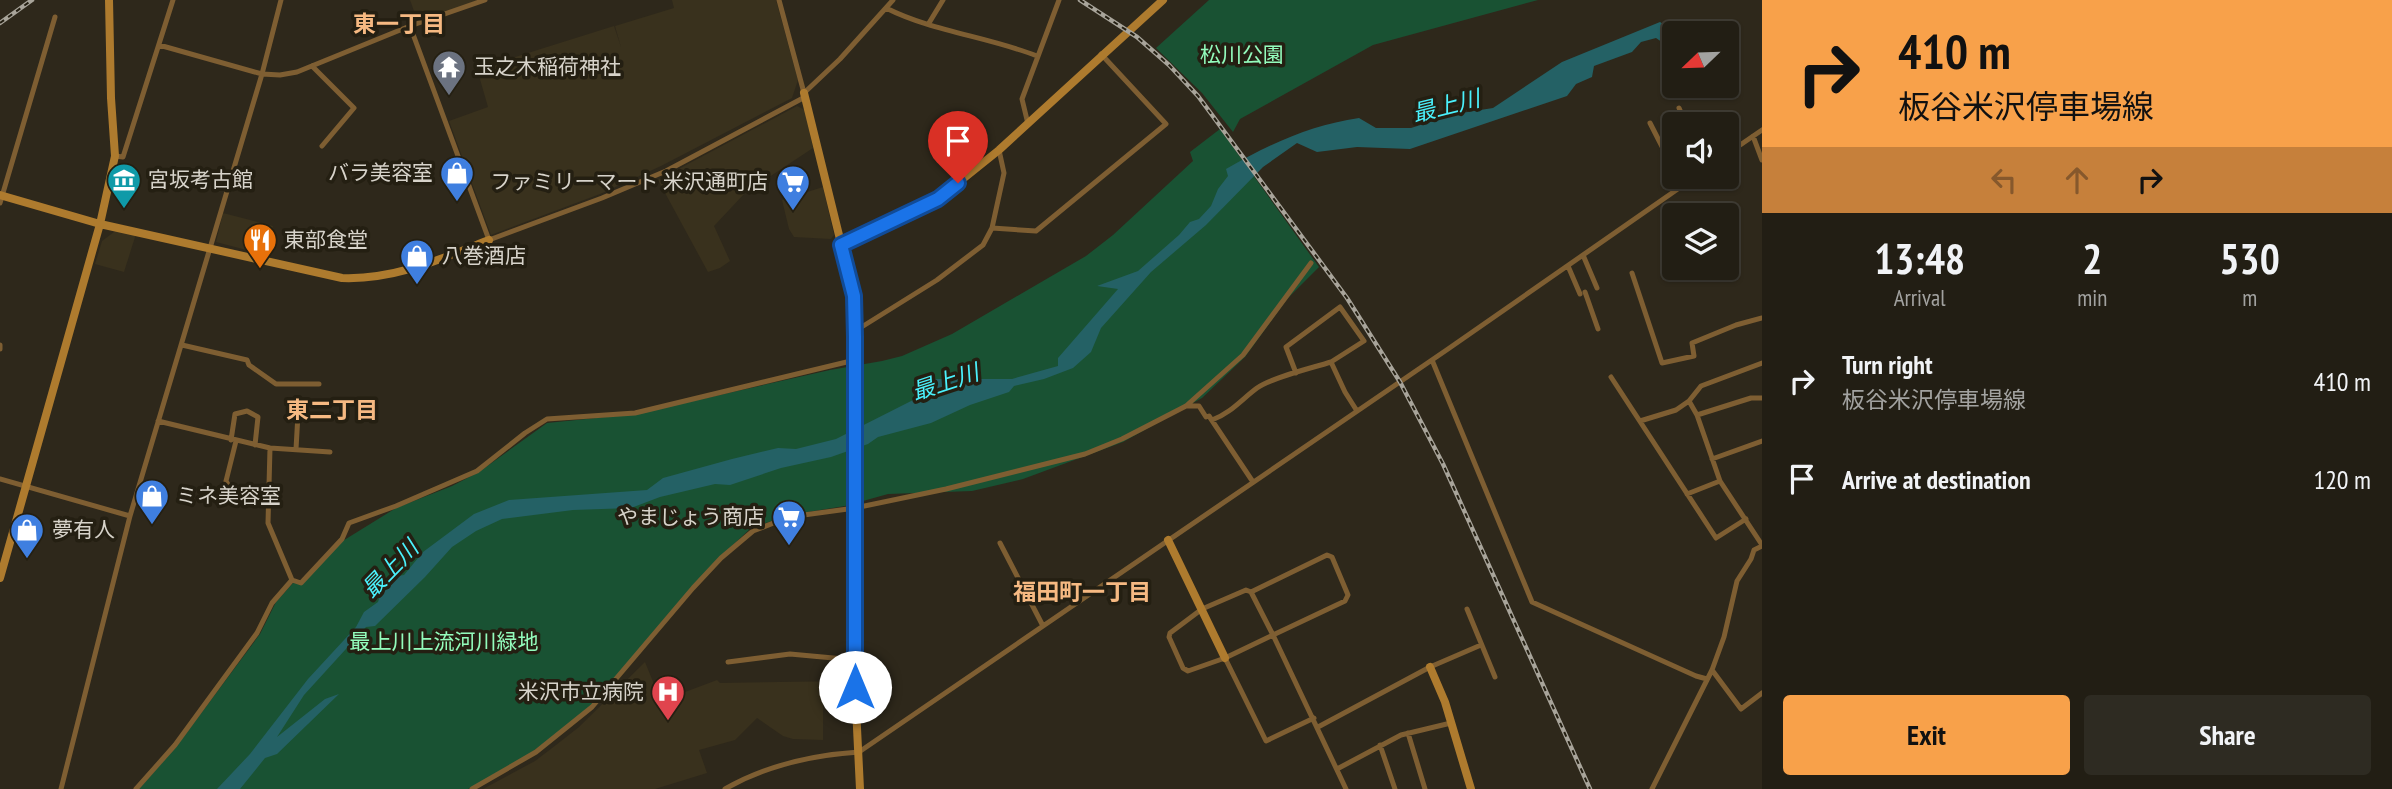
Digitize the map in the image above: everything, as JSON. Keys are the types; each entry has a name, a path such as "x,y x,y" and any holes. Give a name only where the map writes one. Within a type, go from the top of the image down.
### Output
{"street":[{"path":"0,578 100,224 115,156 109,0"},
{"path":"115,156 123,158 173,0"},
{"path":"61,789 130,516 262,74 281,0"},
{"path":"159,45 262,74 280,75 312,66 410,26 485,0"},
{"path":"779,0 854,296 855,699 860,789"},
{"path":"55,17 1,198 100,224 331,276 370,278 396,274 602,198 666,171 805,95 893,0"},
{"path":"929,23 943,0"},
{"path":"1028,124 1021,99 1059,0"},
{"path":"841,245 938,199 999,150 1163,0"},
{"path":"886,8 905,18 1009,45 1037,56"},
{"path":"410,26 489,240"},
{"path":"992,228 1036,231 1166,124 1101,54"},
{"path":"312,66 354,108 321,146"},
{"path":"1679,108 1681,112"},
{"path":"1650,123 1662,143"},
{"path":"1739,146 1762,130"},
{"path":"1753,136 1762,160"},
{"path":"855,337 860,328 937,280 983,245 992,228 1004,173 999,150"},
{"path":"725,789 764,772 824,754 859,752 1432,360 1675,190"},
{"path":"1583,255 1597,288"},
{"path":"472,789 536,752 592,707 693,588 738,542 753,531 789,517 855,508 946,489 1085,454 1122,439 1186,406 1243,355 1311,262"},
{"path":"1568,266 1598,329"},
{"path":"1632,273 1661,363 1694,356 1692,343 1736,325 1762,318"},
{"path":"1212,420 1240,404 1259,386 1331,362 1364,341 1340,307 1286,347 1296,373"},
{"path":"182,345 247,360 249,365 276,384 319,384"},
{"path":"1432,360 1532,602 1707,679"},
{"path":"1331,362 1357,411"},
{"path":"1640,421 1676,410 1689,401 1701,386 1762,363"},
{"path":"270,448 268,523 292,580 301,583 342,540 349,523 477,471 547,419 635,413 855,364"},
{"path":"1611,377 1716,538 1746,519"},
{"path":"1697,415 1751,398 1762,398"},
{"path":"1652,789 1712,670 1724,638 1737,581 1754,550 1762,545 1720,481 1697,415 1689,401"},
{"path":"1186,406 1199,406 1206,417 1212,420 1252,482"},
{"path":"255,444 258,417 247,411 235,414 234,440 226,481 230,488 268,490"},
{"path":"296,449 298,414"},
{"path":"158,421 270,448 330,452"},
{"path":"1712,459 1762,441"},
{"path":"0,480 130,516"},
{"path":"1687,494 1720,481"},
{"path":"1168,540 1266,741 1314,719"},
{"path":"1000,543 1043,626"},
{"path":"1327,555 1332,557 1348,594 1345,601 1225,658 1188,671 1183,667 1169,637 1170,633 1202,609 1246,590 1251,592 1327,555"},
{"path":"136,789 175,745 257,633 272,603 292,580"},
{"path":"1251,592 1346,789"},
{"path":"1467,609 1495,677"},
{"path":"1318,727 1430,667 1481,645"},
{"path":"728,662 790,654 855,660"},
{"path":"1430,667 1471,789"},
{"path":"1712,670 1741,709 1762,693"},
{"path":"1337,769 1408,733 1451,723"},
{"path":"1408,733 1425,789"},
{"path":"1380,745 1395,789"}],"shaded area":[{"path":"410,0 479,0 418,22"},
{"path":"672,0 776,0 798,80 792,98 661,166 600,194 491,235 449,121 488,107 477,69 614,26 621,47 615,26 674,8"},
{"path":"797,106 805,110 813,148 745,193 714,226 730,261 708,272 658,180"},
{"name":"ファミリーマート 米沢通町店","path":"823,187 834,235 831,239 794,237 789,229 782,200"},
{"path":"223,213 273,226 266,255 216,242"},
{"path":"118,229 136,234 124,272 95,264 102,241"},
{"name":"米沢市立病院","path":"645,662 661,701 717,680 720,683 850,681 851,699 823,700 823,740 783,736 757,718 735,740 699,750 707,773 655,789 483,789 535,761 579,727"}],"green space":[{"name":"松川公園","path":"1209,0 1538,0 1373,45 1240,119 1233,132 1202,93 1156,48"},
{"name":"最上川上流河川緑地","path":"1220,129 1319,267 1287,299 1245,357 1202,398 1123,442 1023,479 972,491 888,494 845,506 789,515 751,528 720,557 591,705 564,729 522,759 468,789 139,789 176,747 260,634 276,602 293,583 302,584 341,542 396,508 452,486 479,472 547,423 635,414 830,370 882,361 902,356 952,334 1086,256 1113,235 1193,161 1190,152"}],"water":[{"name":"最上川","path":"1662,23 1662,42 1656,38 1641,42 1632,52 1594,66 1592,77 1576,84 1567,96 1410,149 1357,147 1317,152 1297,143 1263,167 1206,225 1151,272 1101,328 1091,352 1073,368 1014,386 1009,392 970,405 931,423 878,437 868,444 831,457 781,468 730,485 715,484 660,497 631,508 573,510 502,519 476,531 452,547 375,626 366,627 304,695 277,737 325,699 339,694 277,754 265,758 240,789 217,789 250,754 308,679 356,627 364,612 378,602 386,578 404,575 423,552 474,514 509,500 647,490 663,478 732,459 778,448 796,449 836,439 919,397 932,379 1012,379 1058,366 1058,358 1118,289 1097,286 1138,271 1190,222 1199,219 1211,206 1218,189 1228,176 1226,169 1291,137 1341,121 1359,118 1376,128 1411,128 1455,114 1493,108 1562,62"}],"railway":[{"path":"0,23 32,0"},
{"path":"1080,0 1137,37 1169,65 1198,96 1347,298 1400,382 1443,464 1590,789"}],"place":[{"name":"玉之木稲荷神社","path":"449,97"},
{"name":"バラ美容室","path":"457,203"},
{"name":"宮坂考古館","path":"124,210"},
{"name":"ファミリーマート 米沢通町店","path":"793,212"},
{"name":"東部食堂","path":"260,270"},
{"name":"八巻酒店","path":"417,286"},
{"name":"ミネ美容室","path":"152,526"},
{"name":"やまじょう商店","path":"789,547"},
{"name":"夢有人","path":"27,560"},
{"name":"米沢市立病院","path":"668,722"}],"district":[{"name":"東一丁目","path":"399,24"},
{"name":"東二丁目","path":"332,410"},
{"name":"福田町一丁目","path":"1082,592"}],"route":[{"path":"855,687 854,296 841,245 938,199 958,183"}]}
